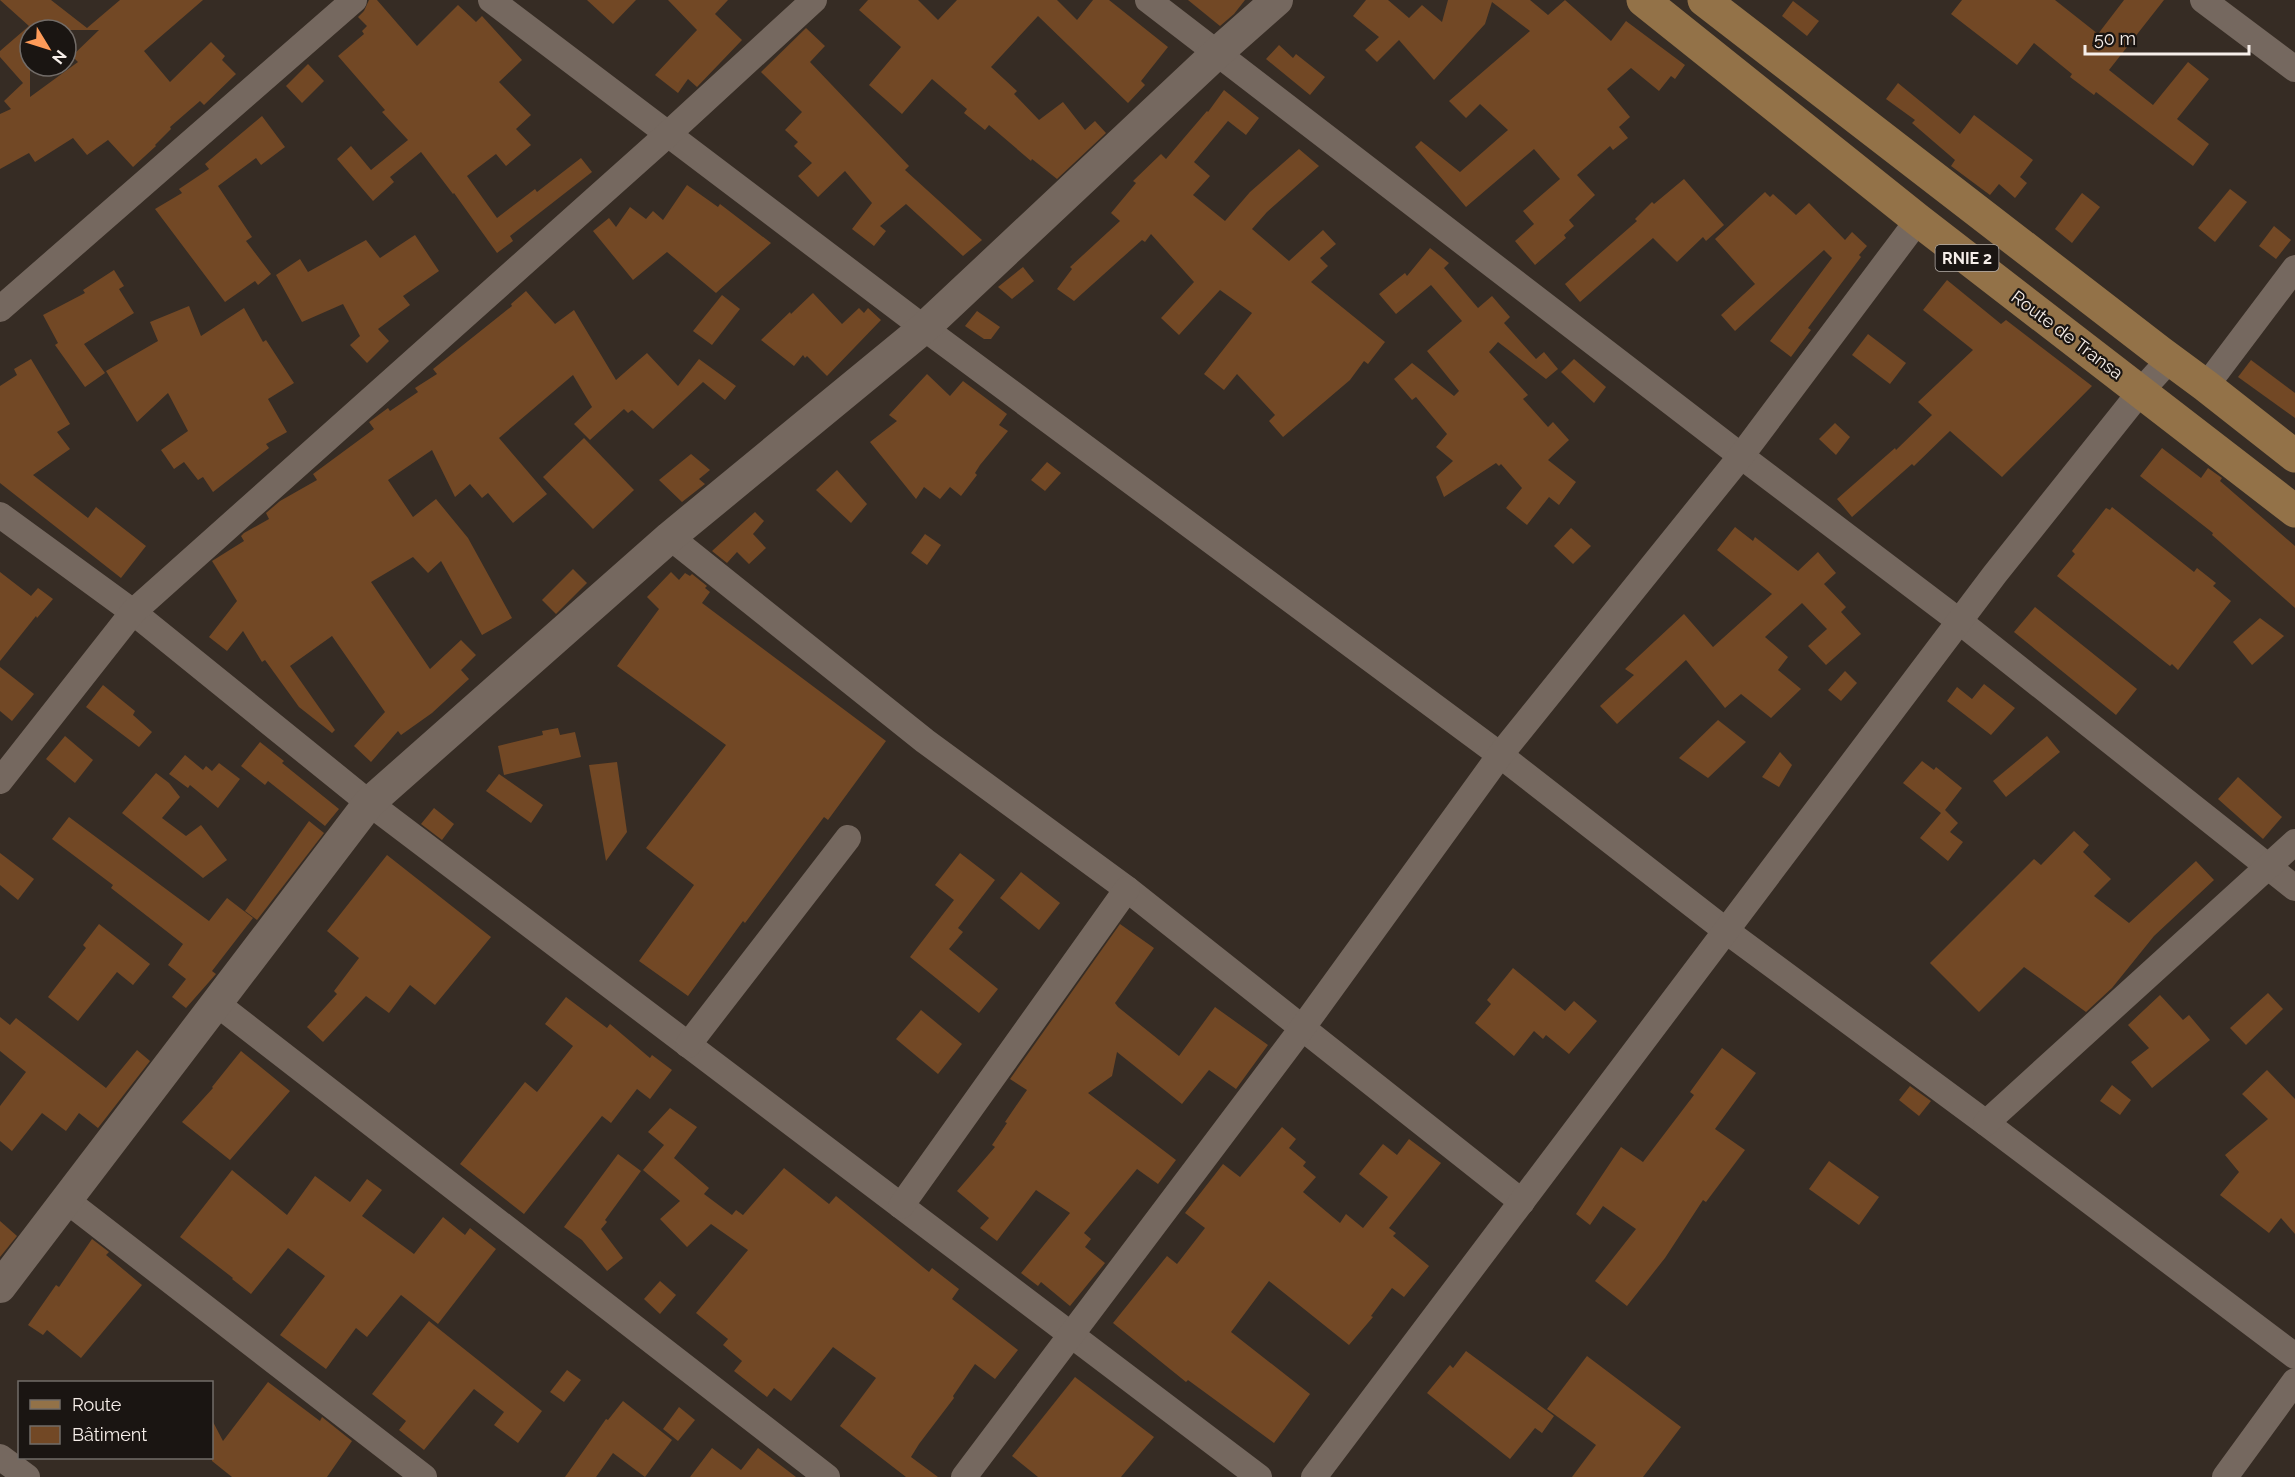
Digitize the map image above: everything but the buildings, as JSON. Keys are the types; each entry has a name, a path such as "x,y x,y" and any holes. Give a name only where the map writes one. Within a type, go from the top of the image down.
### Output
{"main road":[{"name":"Route de Transa","path":"1643,0 1918,220 2295,511"},
{"name":"RNIE 2","path":"1704,0 2295,456"}],"street":[{"path":"0,309 354,0"},
{"path":"491,0 924,328 1500,755 1725,930 2295,1356"},
{"path":"0,781 133,612 668,135 814,0"},
{"path":"1148,0 1959,621 2295,888"},
{"path":"0,1287 369,802 670,537 924,328 1217,53 1277,0"},
{"path":"2203,0 2295,69"},
{"path":"964,1477 1072,1337 1303,1027 1500,755 1741,456 1918,220"},
{"path":"2206,386 2295,268"},
{"path":"1314,1477 1959,621 2141,391 2170,359"},
{"path":"0,515 133,612 369,802 1258,1477"},
{"path":"670,537 925,741 1127,889 1522,1202"},
{"path":"688,1045 848,838"},
{"path":"1986,1123 2295,842"},
{"path":"901,1206 1127,889"},
{"path":"216,1003 827,1477"},
{"path":"66,1200 424,1477"},
{"path":"2225,1477 2295,1381"},
{"path":"0,1456 27,1477"}]}
